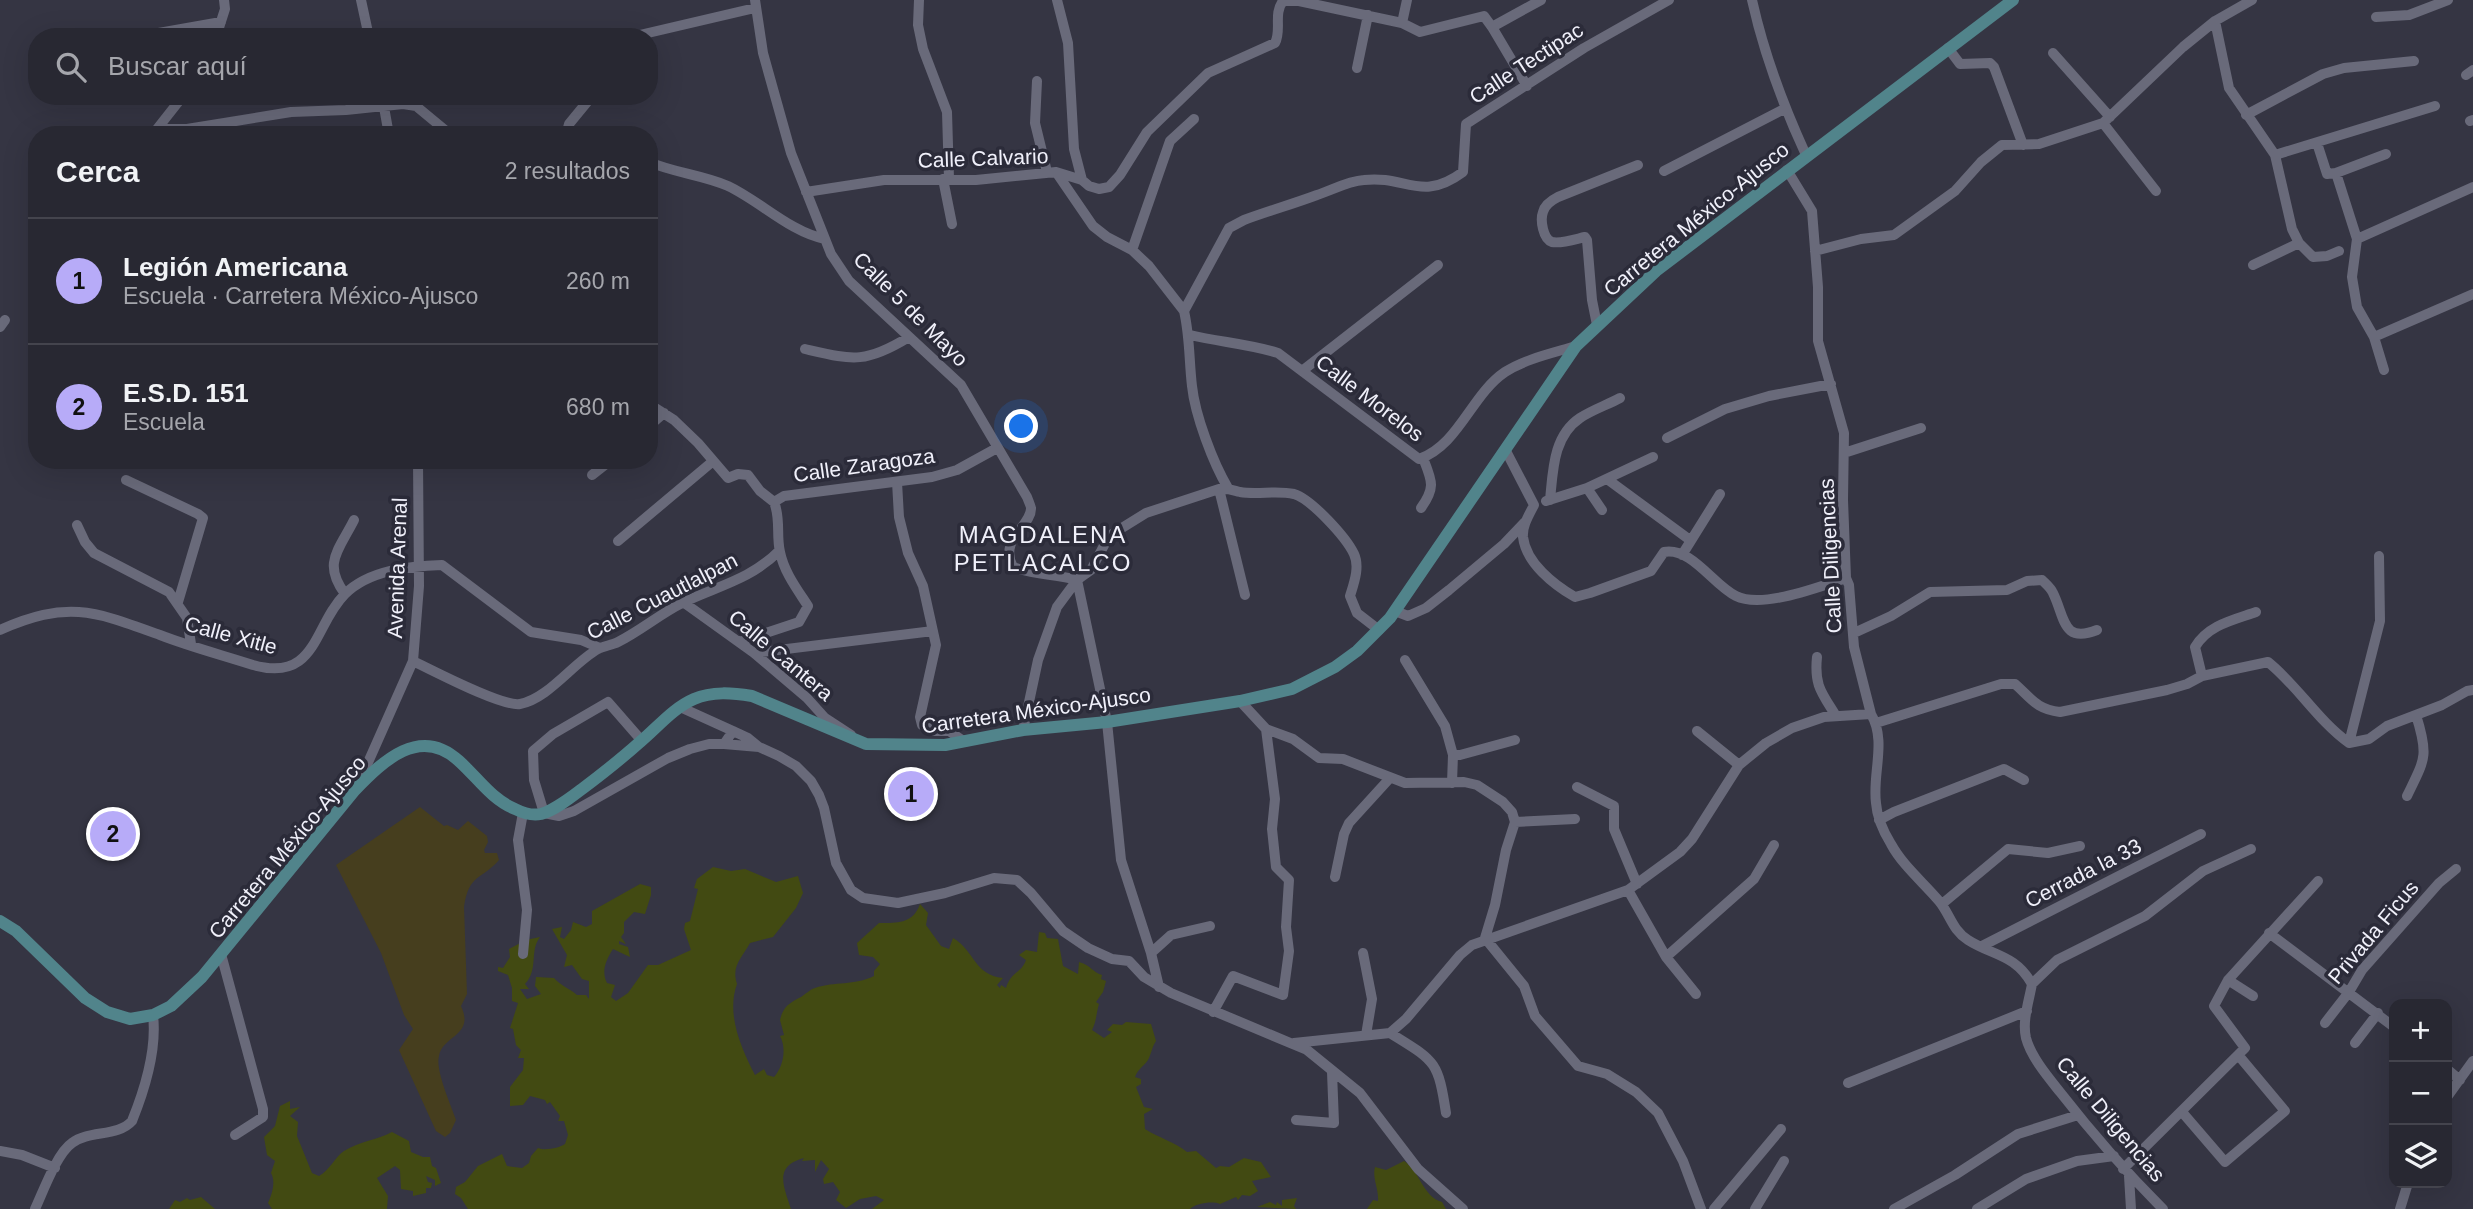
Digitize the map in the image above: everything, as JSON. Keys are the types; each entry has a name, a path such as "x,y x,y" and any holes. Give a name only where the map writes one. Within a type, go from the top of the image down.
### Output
{"main road":[{"name":"Carretera México-Ajusco","path":"544,813 600,776 680,707 710,694 736,693 752,696 866,744 919,746 965,742 1023,730 1107,722 1240,701 1292,689 1312,680 1357,651 1395,611 1576,346 1597,325 1650,275 2013,0"},
{"name":"Carretera México-Ajusco","path":"153,1015 171,1006 202,977 355,790 378,766 395,754 409,748 426,746 443,750 458,759 498,800 523,813"},
{"path":"523,813 544,813"},
{"path":"0,921 16,931 85,998 107,1012 130,1019 153,1015"}],"street":[{"path":"219,28 225,9 224,0"},
{"path":"360,0 367,28"},
{"path":"919,0 918,25 923,49 947,112 946,179 952,224"},
{"path":"1057,0 1068,43 1073,149 1082,180"},
{"path":"1402,23 1407,0"},
{"path":"1492,26 1541,0"},
{"name":"Calle Tectipac","path":"1184,311 1229,228 1236,223 1364,180 1424,188 1440,186 1452,180 1463,172 1466,124 1584,48 1669,0"},
{"path":"1752,0 1784,109 1806,155"},
{"path":"1815,251 1894,234 1955,191 1996,150 2011,143 2039,144 2106,120 2183,47 2215,21 2252,0"},
{"path":"2376,17 2409,15 2448,0"},
{"path":"1037,81 1035,123 1051,172 1082,180 1099,190 1109,187 1121,175 1147,132 1208,73 1272,46 1277,40 1278,12 1283,1 1299,1 1368,15 1402,23 1420,32 1483,16 1492,26 1527,86"},
{"path":"658,31 738,13 755,4"},
{"name":"Calle 5 de Mayo","path":"755,4 763,53 791,153 831,254 849,281 961,385 1031,508 1012,540 1010,562 1013,567 1077,580"},
{"path":"1357,68 1368,15"},
{"path":"2215,21 2229,88 2275,155 2292,229 2299,243 2313,257 2327,256 2339,251"},
{"path":"187,28 221,22"},
{"path":"1948,48 1960,64 1990,63 1993,66 2023,145"},
{"path":"2053,53 2157,191"},
{"path":"2246,115 2323,74 2344,68 2414,61"},
{"path":"160,126 176,105"},
{"path":"205,126 350,105"},
{"path":"384,105 387,126"},
{"path":"410,105 416,106 440,126"},
{"path":"568,126 585,105"},
{"path":"2275,155 2435,106"},
{"path":"1664,171 1784,109"},
{"path":"1132,250 1170,141 1194,119"},
{"path":"2316,143 2327,174 2386,154"},
{"path":"1597,325 1587,240 1585,237 1555,243 1548,240 1542,213 1547,204 1559,197 1637,165"},
{"path":"658,166 726,186 806,232 825,239"},
{"name":"Calle Diligencias","path":"1787,170 1812,211 1818,341 1844,433 1846,578 1849,585 1854,647 1879,740 1875,802 1879,820 1892,845 1942,904 1957,931 2015,963 2025,972 2032,985 2026,1037 2035,1057 2078,1115 2126,1172 2163,1209"},
{"name":"Calle Calvario","path":"806,192 884,180 976,180 1051,172 1093,226 1132,250 1149,266 1184,311"},
{"path":"2336,173 2357,239 2352,277 2357,307 2374,337 2384,369"},
{"path":"2357,239 2473,187"},
{"path":"2253,265 2299,243"},
{"path":"1302,371 1438,265"},
{"path":"2374,337 2473,295"},
{"path":"1184,311 1190,335 1192,388 1212,460 1224,489 1245,595"},
{"name":"Calle Morelos","path":"1190,335 1223,343 1251,344 1278,353 1419,460 1431,455 1460,425 1504,372 1533,359 1576,346"},
{"path":"805,349 845,357 869,358 909,337"},
{"path":"1667,438 1725,409 1769,396 1831,384"},
{"path":"1550,500 1558,444 1577,419 1620,398"},
{"path":"658,409 698,443 727,478 737,474 748,475 760,491 774,502 779,514 779,551 786,572 808,606 799,622 739,642"},
{"path":"658,418 664,413"},
{"path":"1844,453 1921,428"},
{"name":"Calle Zaragoza","path":"774,502 784,496 932,477 957,470 997,447"},
{"path":"1506,451 1534,505"},
{"path":"1395,611 1408,616 1426,608 1504,544 1525,522 1534,505 1587,488 1653,457"},
{"path":"1421,508 1430,496 1433,485 1423,458"},
{"path":"618,541 712,461"},
{"name":"Avenida Arenal","path":"355,790 413,661 417,616 418,469"},
{"path":"592,475 600,469"},
{"path":"1607,479 1690,540"},
{"path":"126,480 202,518 178,602"},
{"path":"897,482 899,517 908,553 923,586 936,645 920,717 922,725 934,731 949,731 965,742"},
{"path":"1587,488 1602,510"},
{"path":"1023,730 1043,644 1057,607 1077,580 1091,570 1109,536 1146,513 1224,489 1290,493 1304,498 1320,510 1354,554 1357,574 1350,596 1357,614 1379,630"},
{"path":"1682,555 1720,494"},
{"path":"345,594 333,574 332,564 354,520"},
{"path":"1525,522 1523,537 1535,563 1562,590 1575,597 1651,571 1664,552 1674,551 1737,597 1758,600 1794,594 1846,578"},
{"path":"77,525 94,553 169,592 187,618 191,644"},
{"name":"Calle Cuautlalpan","path":"413,661 500,702 519,704 536,698 577,663 600,648 618,642 684,602 731,584 767,563 779,551"},
{"path":"2349,743 2380,621 2379,556"},
{"name":"Calle Xitle","path":"0,630 39,615 83,612 98,614 266,669 284,668 310,652 345,594 376,576 418,565 442,565 530,632 582,640 600,648"},
{"path":"1077,580 1107,722 1121,860 1151,953 1158,988"},
{"path":"1854,633 1891,617 1930,592 2007,590 2028,581 2042,580 2052,590 2063,621 2071,631 2083,635 2097,630"},
{"name":"Calle Cantera","path":"684,602 754,653 807,698 825,718 849,732 853,739"},
{"path":"2202,676 2195,647 2201,636 2216,626 2256,612"},
{"path":"754,653 933,631"},
{"path":"1817,657 1815,676 1836,716"},
{"path":"1405,660 1444,726 1453,755 1452,783"},
{"path":"1390,1034 1472,944 1632,887 1680,852 1692,839 1739,765 1766,743 1792,728 1824,717 1874,718 2001,684 2015,684 2035,705 2045,710 2060,712 2167,690 2202,676 2268,662 2306,699 2330,730 2349,743 2369,739 2387,726 2473,690"},
{"path":"1240,701 1266,729 1293,739 1319,758 1343,759 1405,783 1477,785 1491,793 1511,812 1515,822 1485,938"},
{"path":"642,741 608,702 553,734 533,751 534,780 544,813 559,816 574,811 668,758 690,749 709,744 759,747"},
{"path":"680,707 748,738 759,747 796,766 811,781 824,808 836,863 851,890 863,898 898,903 945,893 994,878 1017,880 1063,931 1088,948 1112,959 1129,961 1158,988 1307,1050 1360,1093 1418,1169 1463,1209"},
{"path":"2407,796 2422,764 2425,744 2416,715"},
{"path":"1213,1012 1233,976 1283,995 1289,951 1286,927 1289,880 1276,867 1272,829 1275,799 1266,729"},
{"path":"1698,731 1739,765"},
{"path":"724,744 733,732"},
{"path":"1453,755 1515,740"},
{"path":"1879,820 2004,769 2024,780"},
{"path":"1335,877 1349,823 1390,778"},
{"path":"1577,787 1615,806 1614,829 1632,887 1666,957 1696,994"},
{"path":"523,813 519,840 527,910 523,954"},
{"path":"1515,822 1575,819"},
{"name":"Cerrada la 33","path":"1982,946 2201,834"},
{"path":"1666,957 1754,879 1774,845"},
{"path":"1942,904 2008,849 2048,853 2080,846"},
{"path":"2032,985 2057,961 2145,916 2203,871 2251,849"},
{"name":"Privada Ficus","path":"2325,1023 2362,970 2439,883 2456,869"},
{"path":"2131,1209 2126,1172 2245,1048 2214,1006 2228,980 2318,881"},
{"path":"1151,953 1171,935 1210,926"},
{"path":"2269,933 2389,1023"},
{"path":"1485,938 1524,986 1535,1016 1578,1066 1607,1074 1636,1092 1658,1113 1683,1161 1701,1209"},
{"path":"1363,953 1372,999 1366,1035"},
{"path":"221,954 263,1109 263,1117 234,1135"},
{"path":"2228,980 2253,996"},
{"path":"1848,1083 2027,1011"},
{"path":"2356,1043 2378,1013"},
{"path":"35,1209 62,1153 73,1141 118,1129 132,1121 149,1065 155,1029 153,1015"},
{"path":"1291,1044 1390,1034 1426,1056 1434,1065 1441,1077 1446,1113"},
{"path":"2182,1111 2225,1162 2285,1111 2239,1056"},
{"path":"2452,1090 2473,1062"},
{"path":"1296,1120 1334,1123 1332,1072"},
{"path":"2452,1073 2460,1080"},
{"path":"1894,1209 1955,1175 2018,1134 2078,1115"},
{"path":"1714,1209 1781,1129"},
{"path":"0,1151 22,1155 55,1168"},
{"path":"1977,1209 2026,1179 2077,1161 2114,1156"},
{"path":"1755,1209 1784,1161"},
{"path":"2400,1209 2406,1188"}],"green space":[{"path":"713,867 731,871 745,869 776,882 798,876 803,893 796,908 773,937 750,943 736,967 734,1019 740,1042 755,1075 764,1069 767,1075 774,1077 780,1068 784,1052 780,1036 784,1035 780,1020 787,1006 815,988 874,976 874,971 880,964 873,957 859,955 857,943 879,923 909,919 920,904 928,913 926,925 941,946 949,949 953,938 986,972 1003,978 997,985 1000,988 1001,985 1006,988 1011,978 1024,965 1026,960 1019,955 1026,950 1037,952 1039,932 1045,933 1047,938 1058,939 1063,966 1078,974 1079,962 1102,975 1101,979 1106,981 1096,1002 1099,1004 1092,1030 1104,1038 1112,1032 1107,1030 1113,1024 1151,1024 1156,1041 1148,1060 1135,1077 1141,1079 1141,1084 1136,1087 1144,1107 1153,1109 1144,1114 1145,1129 1187,1152 1196,1151 1216,1168 1229,1167 1244,1158 1261,1162 1271,1177 1252,1181 1258,1191 1250,1196 1242,1195 1238,1200 1236,1197 1220,1204 1200,1204 1190,1209 872,1209 884,1200 876,1196 860,1199 846,1208 836,1200 840,1192 833,1182 824,1184 823,1179 829,1169 821,1160 815,1172 815,1160 802,1161 804,1158 788,1166 784,1172 784,1185 791,1209 468,1209 455,1194 456,1187 465,1182 478,1166 502,1154 507,1166 522,1168 529,1163 538,1148 556,1148 565,1144 568,1135 564,1121 558,1121 560,1116 550,1102 547,1104 545,1100 530,1096 523,1105 510,1106 510,1087 523,1070 524,1058 518,1058 521,1050 516,1045 513,1029 510,1028 518,1003 512,1001 508,975 498,971 498,967 503,968 510,957 509,949 526,940 540,937 535,948 532,972 525,984 529,989 520,989 527,999 541,994 535,986 536,977 554,978 577,995 586,995 589,999 589,981 582,979 572,965 564,967 567,955 552,929 562,927 560,937 564,939 573,922 586,927 592,924 592,911 640,884 651,887 645,914 634,912 624,922 624,933 621,937 626,944 619,941 619,944 628,947 630,957 613,949 605,966 607,983 615,985 611,997 616,1001 628,993 648,965 658,965 691,950 684,929 685,923 690,921 698,889 694,888 697,879"},
{"path":"290,1101 290,1109 300,1107 290,1116 298,1122 297,1136 312,1173 319,1176 344,1151 392,1132 409,1141 411,1152 430,1157 441,1183 435,1186 435,1180 426,1176 428,1182 432,1183 431,1188 426,1188 426,1193 413,1196 413,1191 401,1189 400,1170 395,1166 377,1178 388,1196 387,1209 272,1209 268,1203 273,1188 271,1173 275,1161 267,1155 264,1137 275,1126 280,1106"},
{"path":"1404,1161 1430,1195 1442,1202 1446,1209 1367,1209 1373,1200 1378,1201 1375,1167 1386,1170"},
{"path":"201,1197 215,1209 169,1209 175,1200 180,1202 187,1198 190,1200"},
{"path":"1297,1198 1294,1206 1296,1209 1257,1207 1270,1202 1276,1205 1277,1202 1282,1206 1282,1200"}],"sand":[{"path":"420,807 444,826 458,830 468,821 487,836 485,853 497,853 499,860 473,882 466,896 464,907 467,994 461,1006 464,1024 442,1049 438,1062 456,1120 445,1137 436,1131 399,1050 413,1029 404,1015 381,953 336,865"}],"place":[{"name":"Legión Americana","path":"911,794"},
{"name":"E.S.D. 151","path":"113,834"}],"district":[{"name":"MAGDALENA PETLACALCO","path":"1043,548"}]}
